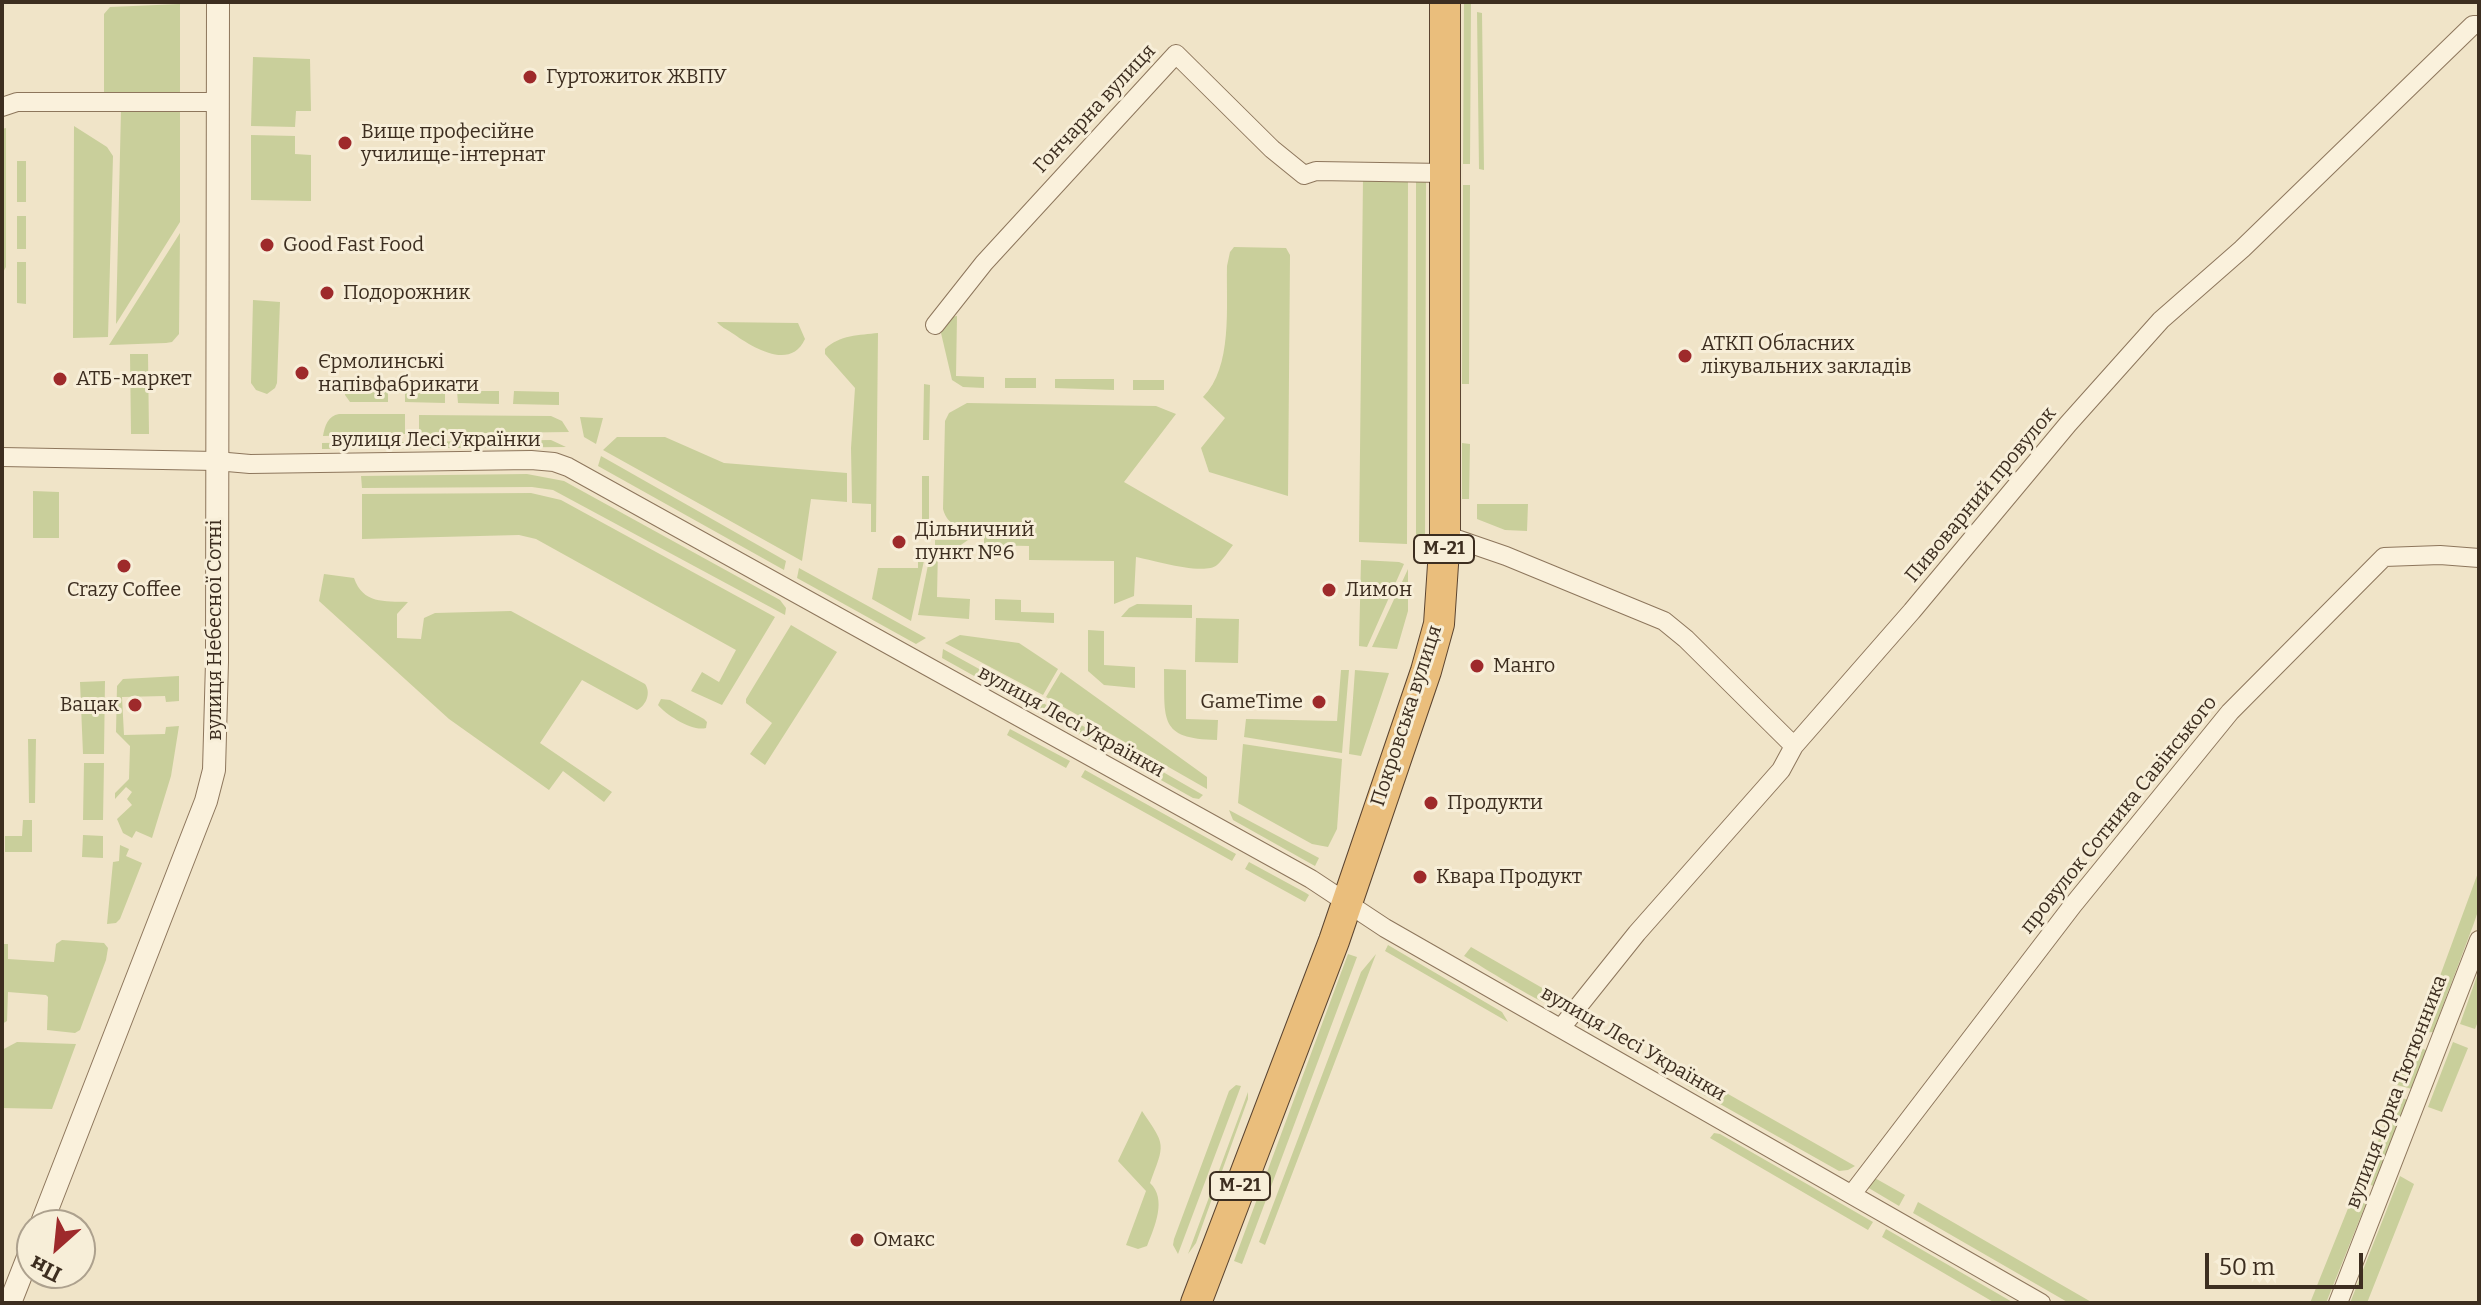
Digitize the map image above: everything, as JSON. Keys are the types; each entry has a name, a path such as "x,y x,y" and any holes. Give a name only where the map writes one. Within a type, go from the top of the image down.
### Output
{"highway":[{"name":"Покровська вулиця","path":"1196,1303 1347,902 1434,644 1441,602 1445,535 1445,2"}],"street":[{"name":"вулиця Небесної Сотні","path":"47,1209 214,770 218,2"},
{"name":"Пивоварний провулок","path":"1561,1028 1637,933 1781,770 1794,746 2068,424 2161,320 2242,249 2476,25"},
{"name":"Гончарна вулиця","path":"935,325 984,263 1176,54 1272,149 1304,175 1316,171 1445,173"},
{"path":"2,107 17,102 218,102"},
{"name":"вулиця Лесі Українки","path":"2,457 250,464 531,460 568,467 1311,879 1385,928 2041,1303"},
{"path":"1445,535 1506,556 1664,621 1794,746"},
{"name":"провулок Сотника Савінського","path":"1852,1194 2073,905 2230,712 2384,557 2440,555 2479,558"},
{"name":"вулиця Юрка Тютюнника","path":"2338,1303 2479,940"}],"green space":[{"path":"1464,2 1471,2 1470,164 1463,164"},
{"path":"180,4 180,95 104,95 104,14 110,7"},
{"path":"1477,12 1482,13 1484,170 1479,169"},
{"path":"253,57 310,59 311,111 296,111 295,127 251,126"},
{"path":"121,110 180,110 180,222 116,324"},
{"path":"74,126 107,147 113,156 108,337 73,338"},
{"path":"6,128 6,267 2,274 2,129"},
{"path":"251,135 295,136 295,154 311,155 311,201 251,200"},
{"path":"17,161 26,161 26,202 17,202"},
{"path":"1363,178 1408,180 1407,544 1359,542"},
{"path":"1416,180 1426,180 1425,544 1416,544"},
{"path":"1463,185 1470,185 1469,384 1462,384"},
{"path":"17,216 26,216 26,249 17,249"},
{"path":"180,233 179,334 172,342 166,343 109,345"},
{"path":"1234,247 1286,248 1290,255 1288,496 1209,472 1201,448 1225,418 1203,397 1213,384 1224,353 1227,266"},
{"path":"17,262 26,262 26,304 17,303"},
{"path":"253,300 280,302 277,383 267,394 256,390 251,383"},
{"path":"957,316 956,376 984,377 984,388 963,387 952,380 941,333 942,326 950,317"},
{"path":"717,322 798,323 805,339 798,349 780,355 749,344"},
{"path":"878,333 876,532 871,532 871,504 852,503 851,448 855,388 825,354 825,349 843,338"},
{"path":"130,354 148,354 149,434 131,434"},
{"path":"1005,378 1036,378 1036,388 1005,388"},
{"path":"1055,379 1114,379 1114,390 1055,388"},
{"path":"1133,380 1164,380 1164,390 1133,390"},
{"path":"924,384 930,385 929,440 923,440"},
{"path":"345,388 388,389 388,402 350,402"},
{"path":"405,389 445,390 445,403 405,402"},
{"path":"457,391 499,391 499,404 458,403"},
{"path":"514,391 559,392 559,405 513,404"},
{"path":"967,403 1156,406 1176,414 1124,482 1233,545 1217,565 1210,568 1190,568 1136,557 1134,596 1114,604 1114,561 1029,560 1029,546 984,545 984,529 953,524 943,509 945,421 949,413"},
{"path":"339,414 405,414 405,434 323,436 328,422"},
{"path":"419,415 551,416 562,421 569,432 419,434"},
{"path":"580,417 603,418 596,444 584,437"},
{"path":"617,437 665,437 724,463 847,473 847,502 811,499 802,561 603,450"},
{"path":"551,440 566,447 322,449 322,443"},
{"path":"1462,443 1470,444 1469,499 1462,499"},
{"path":"601,456 786,561 784,570 598,466"},
{"path":"527,474 564,481 780,600 786,608 785,615 553,490 532,487 362,488 361,476"},
{"path":"922,476 929,476 929,519 922,519"},
{"path":"33,491 59,492 59,538 33,538"},
{"path":"531,493 561,500 775,617 722,705 691,691 702,672 719,682 736,650 536,539 519,535 362,539 362,494"},
{"path":"1477,504 1528,504 1527,531 1505,530 1477,519"},
{"path":"935,540 968,540 958,547 938,548 937,597 970,599 969,619 918,615 930,555 935,555"},
{"path":"918,556 925,556 911,621 872,599 878,568 918,568"},
{"path":"1361,560 1404,564 1367,647 1359,646"},
{"path":"799,568 926,638 916,644 797,578"},
{"path":"1408,569 1408,611 1397,649 1372,647"},
{"path":"324,574 354,578 363,593 375,599 408,602 397,614 397,638 421,639 424,618 435,613 511,611 645,684 647,698 637,710 582,680 540,743 612,792 604,802 563,771 549,790 449,719 319,601"},
{"path":"995,599 1021,600 1021,612 1054,613 1054,623 995,620"},
{"path":"1137,604 1192,605 1192,618 1121,617"},
{"path":"1196,618 1239,619 1238,663 1195,662"},
{"path":"791,625 837,652 765,765 750,754 772,723 746,703 746,699"},
{"path":"1088,630 1104,631 1104,665 1135,667 1135,688 1104,685 1088,671"},
{"path":"960,635 1019,643 1058,669 1043,695 945,643"},
{"path":"943,649 1039,702 1035,710 942,658"},
{"path":"1164,669 1186,670 1186,719 1218,720 1217,740 1184,736 1169,723 1164,701"},
{"path":"1341,670 1349,670 1342,753 1244,737 1246,719 1337,721"},
{"path":"1355,670 1389,673 1361,756 1349,754"},
{"path":"1061,672 1207,777 1207,789 1046,697"},
{"path":"179,676 179,701 166,702 165,696 122,697 124,735 165,734 166,727 179,726 171,776 152,838 136,831 132,838 123,833 117,819 132,805 127,799 132,792 126,787 115,799 115,793 129,779 130,746 116,732 117,686 123,679"},
{"path":"105,681 104,754 83,754 80,682"},
{"path":"661,699 670,700 704,719 706,728 694,728 673,718 658,705"},
{"path":"1043,703 1203,795 1199,799 1193,798 1038,711"},
{"path":"1010,729 1070,761 1066,768 1007,735"},
{"path":"28,739 36,739 35,803 29,803"},
{"path":"1243,744 1342,759 1337,829 1328,847 1312,844 1238,803"},
{"path":"84,763 104,763 103,820 83,820"},
{"path":"1085,770 1236,854 1232,861 1081,777"},
{"path":"1229,810 1319,858 1315,866 1233,820"},
{"path":"23,820 32,820 32,852 5,852 5,836 22,836"},
{"path":"83,835 103,836 103,858 82,857"},
{"path":"120,845 129,849 126,856 142,863 120,919 107,924 113,862 119,861"},
{"path":"1249,862 1309,895 1305,902 1245,869"},
{"path":"2479,870 2479,908 2474,923 2433,1032 2419,1033"},
{"path":"62,940 104,943 108,948 80,1030 75,1033 47,1030 46,995 8,992 7,1021 2,1024 2,944 8,944 8,959 54,962 56,944"},
{"path":"1388,945 1502,1012 1508,1022 1385,951"},
{"path":"1471,947 1565,1001 1554,1006 1525,992 1464,956"},
{"path":"1348,954 1357,957 1242,1264 1234,1261"},
{"path":"1376,954 1265,1245 1259,1242 1361,972"},
{"path":"2479,970 2479,1019 2475,1029 2460,1024"},
{"path":"17,1042 76,1044 52,1109 2,1108 2,1050"},
{"path":"2453,1042 2468,1048 2442,1112 2428,1107"},
{"path":"2413,1045 2426,1050 2412,1089 2397,1085"},
{"path":"1684,1069 1855,1166 1839,1171 1688,1086"},
{"path":"1236,1085 1241,1086 1178,1254 1173,1245 1174,1239 1229,1091"},
{"path":"1248,1092 1196,1243 1188,1254"},
{"path":"2397,1096 2408,1100 2373,1186 2359,1179"},
{"path":"1142,1111 1161,1145 1150,1183 1158,1197 1158,1213 1147,1246 1138,1249 1126,1245 1146,1191 1118,1161"},
{"path":"1714,1133 1873,1222 1868,1230 1710,1138"},
{"path":"2400,1176 2414,1184 2367,1303 2350,1303"},
{"path":"1873,1177 1905,1195 1899,1206 1867,1187"},
{"path":"2353,1196 2367,1201 2326,1303 2310,1303"},
{"path":"1918,1202 2093,1303 2069,1303 1913,1213"},
{"path":"1886,1229 2014,1303 1995,1303 1882,1237"}],"place":[{"name":"Гуртожиток ЖВПУ","path":"530,77"},
{"name":"Вище професійне училище-інтернат","path":"345,143"},
{"name":"Good Fast Food","path":"267,245"},
{"name":"Подорожник","path":"327,293"},
{"name":"АТКП Обласних лікувальних закладів","path":"1685,356"},
{"name":"Єрмолинські напівфабрикати","path":"302,373"},
{"name":"АТБ-маркет","path":"60,379"},
{"name":"Дільничний пункт №6","path":"899,542"},
{"name":"Crazy Coffee","path":"124,566"},
{"name":"Лимон","path":"1329,590"},
{"name":"Манго","path":"1477,666"},
{"name":"GameTime","path":"1319,702"},
{"name":"Вацак","path":"135,705"},
{"name":"Продукти","path":"1431,803"},
{"name":"Квара Продукт","path":"1420,877"},
{"name":"Омакс","path":"857,1240"}]}
